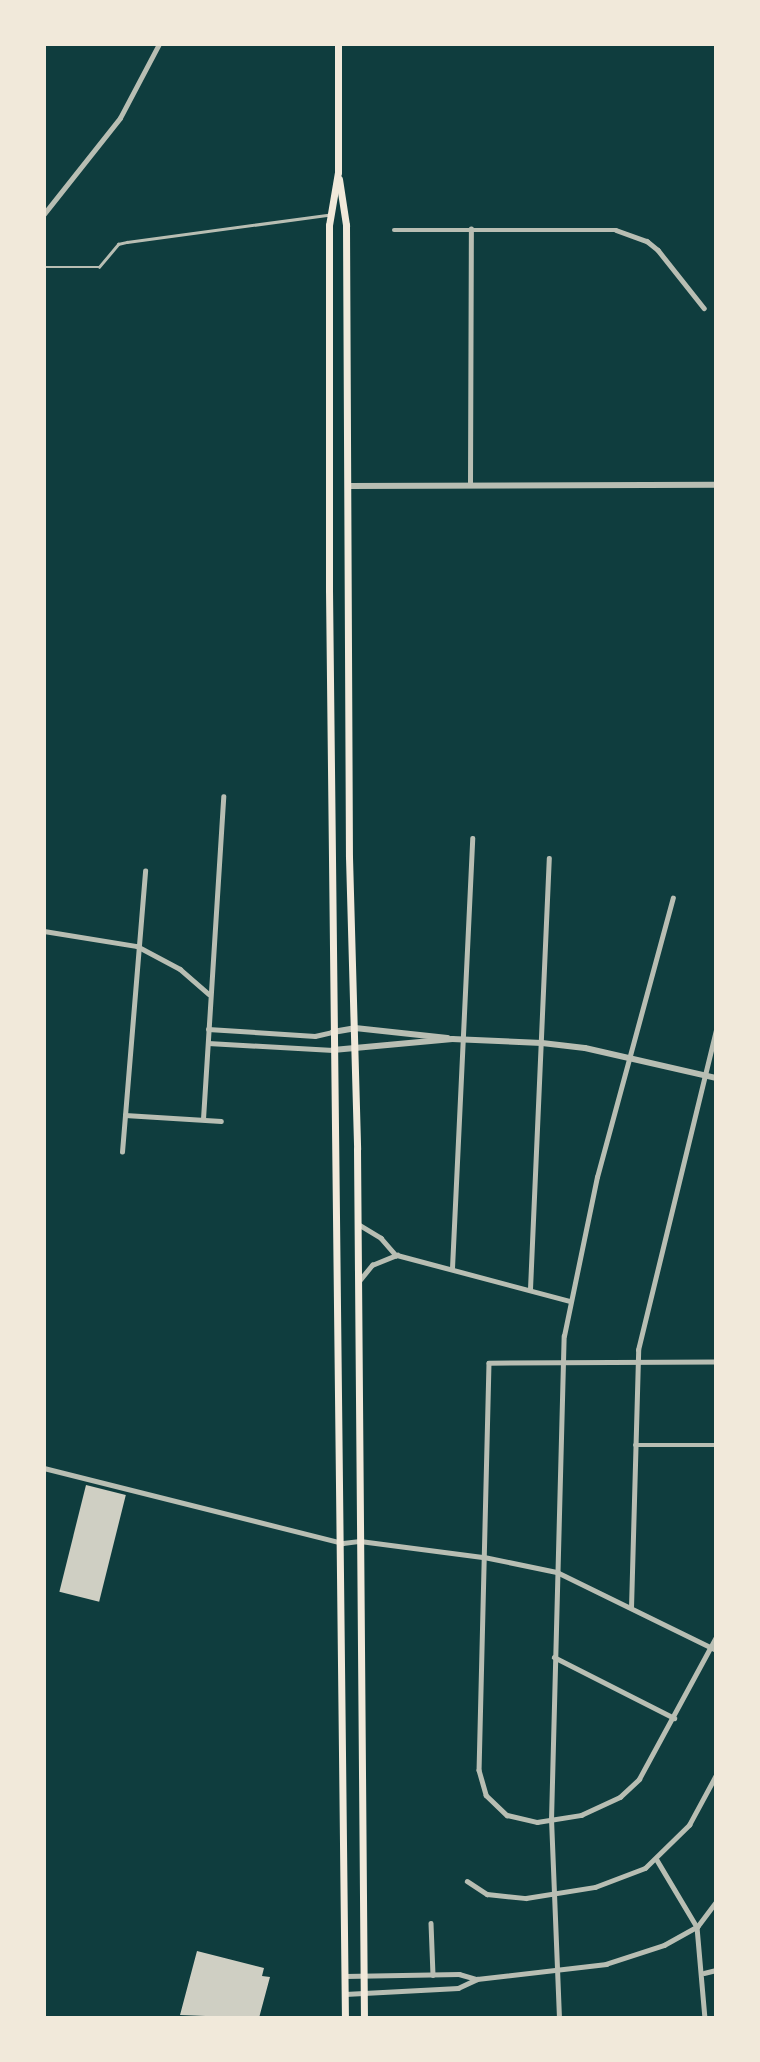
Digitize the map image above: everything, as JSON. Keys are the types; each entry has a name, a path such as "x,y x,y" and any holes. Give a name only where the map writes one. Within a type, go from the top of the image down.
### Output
{"main road":[{"path":"338,44 338,172 346,225 349,843 359,1282 364,2018"},
{"path":"338,172 331,215 330,336 333,1050 343,1543 345,2018"},
{"path":"330,336 347,336"}],"street":[{"path":"44,214 120,118 159,44"},
{"path":"470,484 471,229"},
{"path":"394,230 616,230 647,241 658,250 704,308"},
{"path":"348,486 716,485"},
{"path":"203,1119 223,797"},
{"path":"452,1268 466,1040 472,838"},
{"path":"530,1289 548,858"},
{"path":"122,1152 145,871"},
{"path":"559,2018 551,1896 551,1820 562,1360 570,1301 597,1177 673,898"},
{"path":"44,931 137,946 180,969 209,994"},
{"path":"208,1029 314,1036 355,1028 452,1039 542,1043 630,1058 716,1078"},
{"path":"631,1608 637,1362 716,1030"},
{"path":"208,1043 333,1050 452,1039"},
{"path":"124,1115 221,1121"},
{"path":"358,1224 381,1238 397,1255 570,1301"},
{"path":"359,1282 372,1265 397,1255"},
{"path":"716,1361 491,1362 486,1380 480,1780 491,1801 507,1815 525,1821 551,1820 592,1812 620,1797 639,1779 713,1649 716,1637"},
{"path":"635,1445 716,1445"},
{"path":"44,1468 343,1543 360,1541 484,1557 557,1572 713,1649"},
{"path":"554,1657 674,1718"},
{"path":"467,1881 502,1898 551,1896 622,1878 657,1860 689,1825 716,1775"},
{"path":"657,1860 697,1927 704,1973 705,2018"},
{"path":"345,1994 458,1987 477,1979 556,1972 627,1958 697,1927 716,1902"},
{"path":"431,1923 433,1975"},
{"path":"704,1973 716,1970"},
{"path":"345,1976 459,1974 477,1979"}],"lane":[{"path":"44,267 99,267 118,244 331,215"}],"building":[{"path":"86,1485 126,1495 99,1602 59,1592"},
{"path":"197,1951 264,1968 262,1976 270,1977 259,2018 180,2015"}]}
